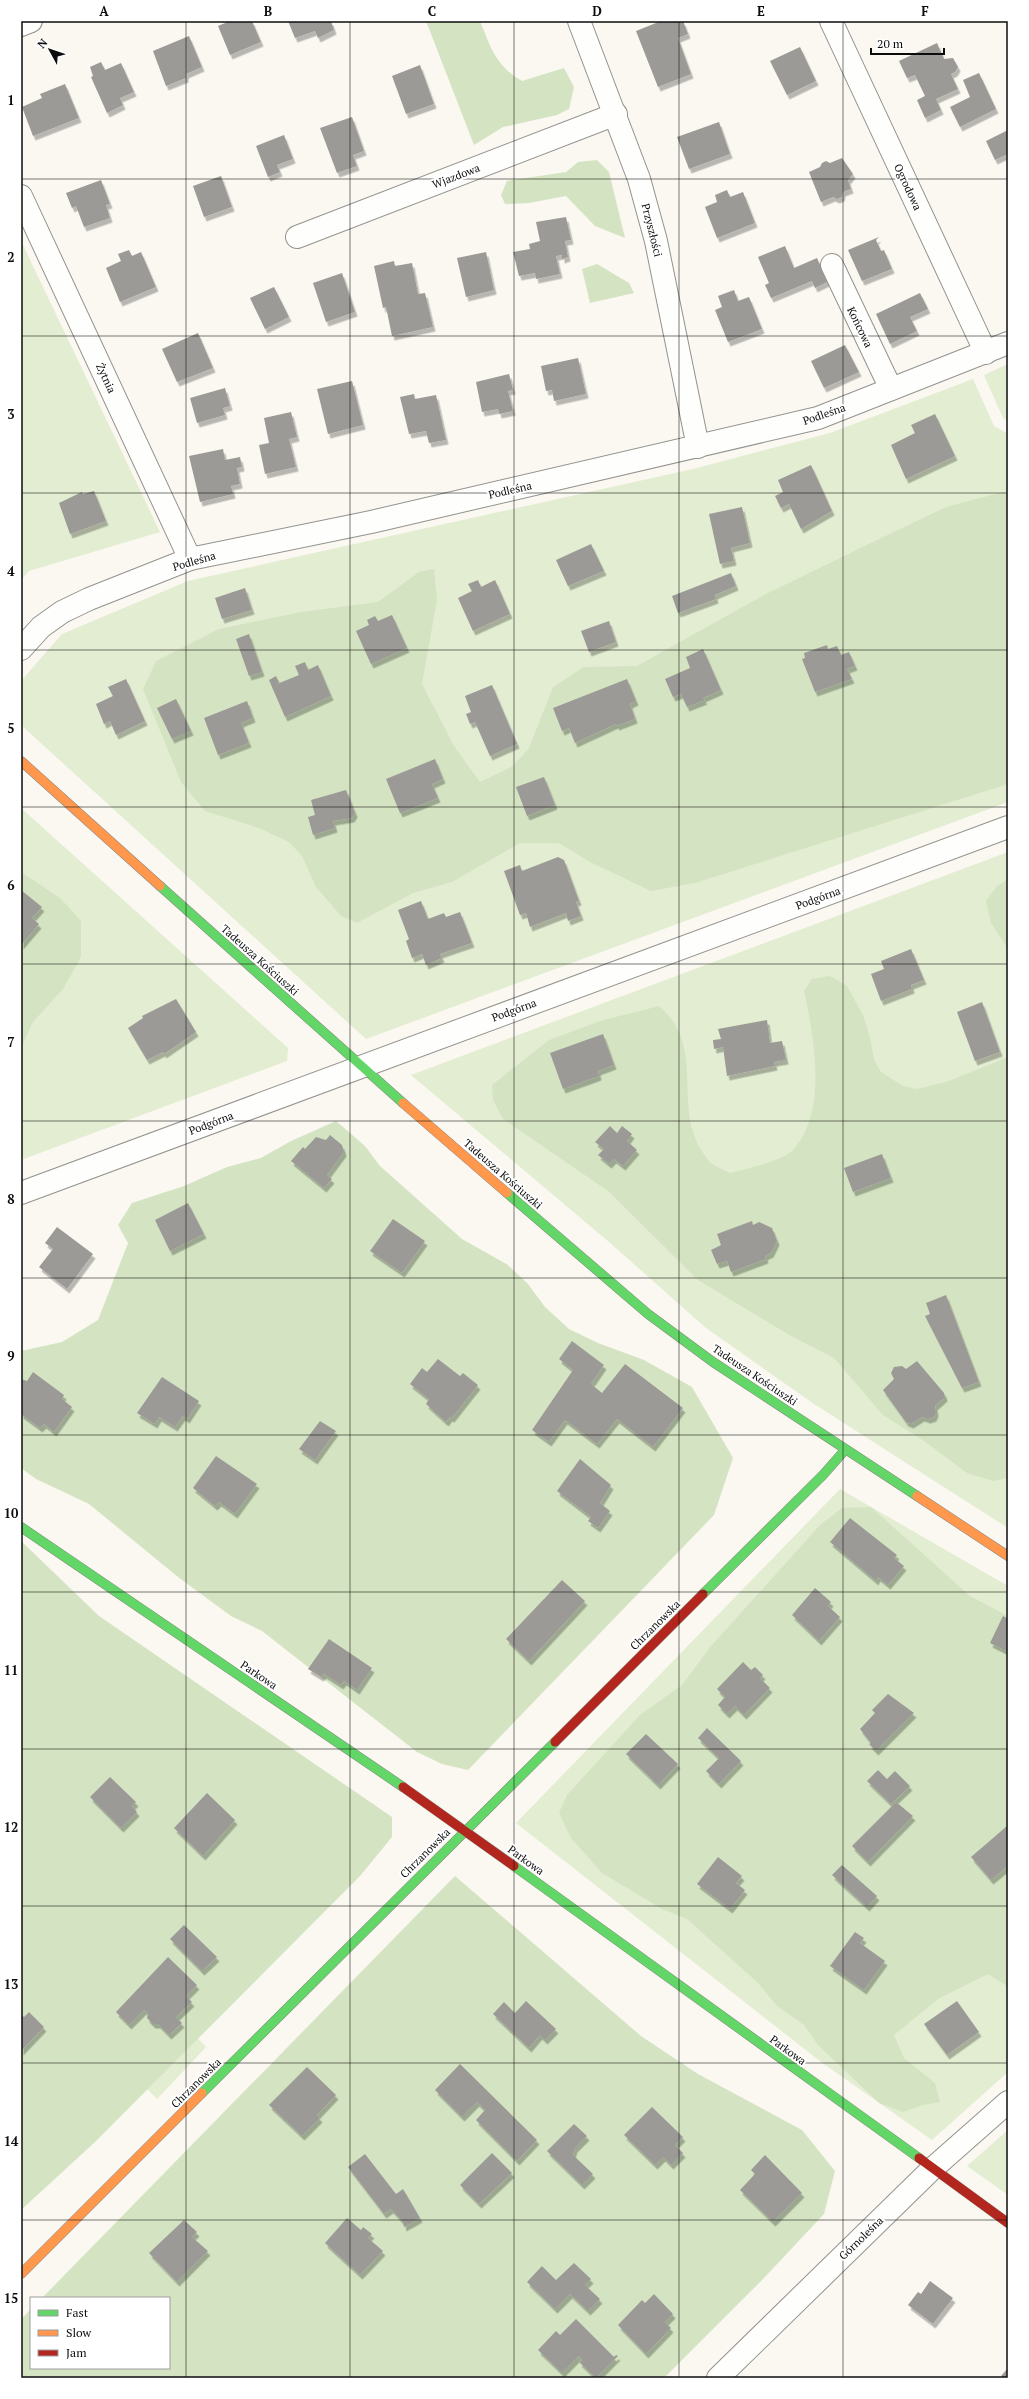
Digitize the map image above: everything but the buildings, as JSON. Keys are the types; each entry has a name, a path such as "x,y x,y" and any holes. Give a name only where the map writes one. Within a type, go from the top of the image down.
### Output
{"street":[{"path":"21,25 31,21"},
{"name":"Przyszłości","path":"579,21 616,114 640,180 656,241 698,447"},
{"name":"Ogrodowa","path":"831,21 986,353"},
{"name":"Wjazdowa","path":"297,237 616,114"},
{"name":"Żytnia","path":"21,196 190,559"},
{"name":"Końcowa","path":"832,265 891,389"},
{"name":"Podleśna","path":"21,649 41,628 62,612 89,599 190,559 371,522 818,418 986,353 1008,343"},
{"name":"Tadeusza Kościuszki","path":"21,761 361,1067 648,1314 713,1362 1008,1556"},
{"name":"Podgórna","path":"21,1193 361,1067 394,1057 1008,828"},
{"name":"Chrzanowska","path":"21,2274 823,1475 846,1450"},
{"name":"Parkowa","path":"21,1528 465,1830 1008,2223"},
{"name":"Górnoleśna","path":"718,2378 932,2169 1008,2102"}],"green space":[{"path":"426,21 480,21 495,56 506,69 522,81 564,68 574,87 569,109 557,115 503,127 474,145"},
{"path":"597,160 609,172 625,238 595,226 566,196 529,203 505,204 501,195 507,181 566,172 578,162"},
{"path":"21,241 160,532 29,571 21,580"},
{"path":"597,264 629,283 634,293 590,303 582,269"},
{"path":"1008,364 1008,421 1003,418 984,375"},
{"path":"973,379 994,426 1008,434 1008,802 366,1039 21,725 21,681 62,634 188,581 693,469 830,433"},
{"path":"1003,492 1008,494 1008,784 695,883 651,891 590,862 559,843 520,843 452,882 413,893 357,923 341,916 316,887 302,856 289,842 259,828 205,811 181,782 143,689 156,661 219,629 301,612 378,602 419,572 434,569 437,600 422,684 454,746 480,782 513,766 529,748 553,687 584,667 637,666 764,595 946,507"},
{"path":"21,808 288,1048 287,1061 21,1160"},
{"path":"1008,852 1008,1528 814,1404 706,1328 609,1242 411,1075"},
{"path":"21,872 60,898 81,921 81,957 63,989 33,1022 21,1048"},
{"path":"1008,879 1008,949 991,923 986,901 997,886"},
{"path":"830,976 847,986 863,1015 870,1037 874,1060 881,1072 903,1086 917,1089 949,1081 1008,1057 1007,1478 993,1481 967,1473 924,1441 883,1415 834,1358 791,1336 698,1280 608,1191 503,1119 493,1100 492,1085 549,1040 603,1020 659,1006 673,1022 682,1039 686,1058 689,1114 694,1133 707,1159 730,1173 773,1161 781,1158 793,1150 804,1134 811,1116 815,1074 814,1052 804,991 812,979"},
{"path":"336,1121 365,1146 380,1166 462,1239 508,1265 528,1284 545,1307 569,1329 598,1343 644,1360 692,1387 733,1458 714,1515 468,1770 442,1764 417,1752 262,1631 231,1616 178,1577 89,1504 36,1479 21,1468 21,1351 62,1342 98,1320 128,1243 118,1225 132,1203 184,1186 227,1167 261,1158 291,1141"},
{"path":"840,1489 1008,1586 1008,2072 932,2140 821,2062 516,1823"},
{"path":"871,1507 970,1596 1008,1616 1008,1987 988,1974 938,1999 894,2035 904,2058 935,2083 940,2102 923,2105 903,2112 879,2103 818,2045 804,2025 777,2006 758,1983 687,1919 662,1909 602,1873 571,1838 559,1813 567,1795 640,1715 682,1685 711,1646 820,1525 842,1508"},
{"path":"21,1541 99,1616 392,1817 392,1837 360,1876 95,2142 21,2210"},
{"path":"455,1876 641,2036 698,2074 802,2130 835,2171 824,2214 764,2278 664,2378 21,2378 21,2319 30,2310 30,2369 170,2369 170,2297 43,2297"},
{"path":"85,2023 191,2031 206,2047 157,2099"},
{"path":"1008,2130 1008,2195 967,2166"}],"traffic: fast":[{"path":"160,886 403,1103"},
{"path":"507,1193 648,1314 713,1362 917,1496"},
{"path":"703,1594 823,1475 845,1450"},
{"path":"21,1527 403,1787"},
{"path":"202,2093 555,1742"},
{"path":"514,1866 919,2158"}],"traffic: slow":[{"path":"21,761 160,886"},
{"path":"403,1103 507,1193"},
{"path":"917,1496 1008,1556"},
{"path":"21,2274 202,2093"}],"traffic: jam":[{"path":"555,1742 703,1594"},
{"path":"403,1787 514,1866"},
{"path":"919,2158 1008,2223"}]}
